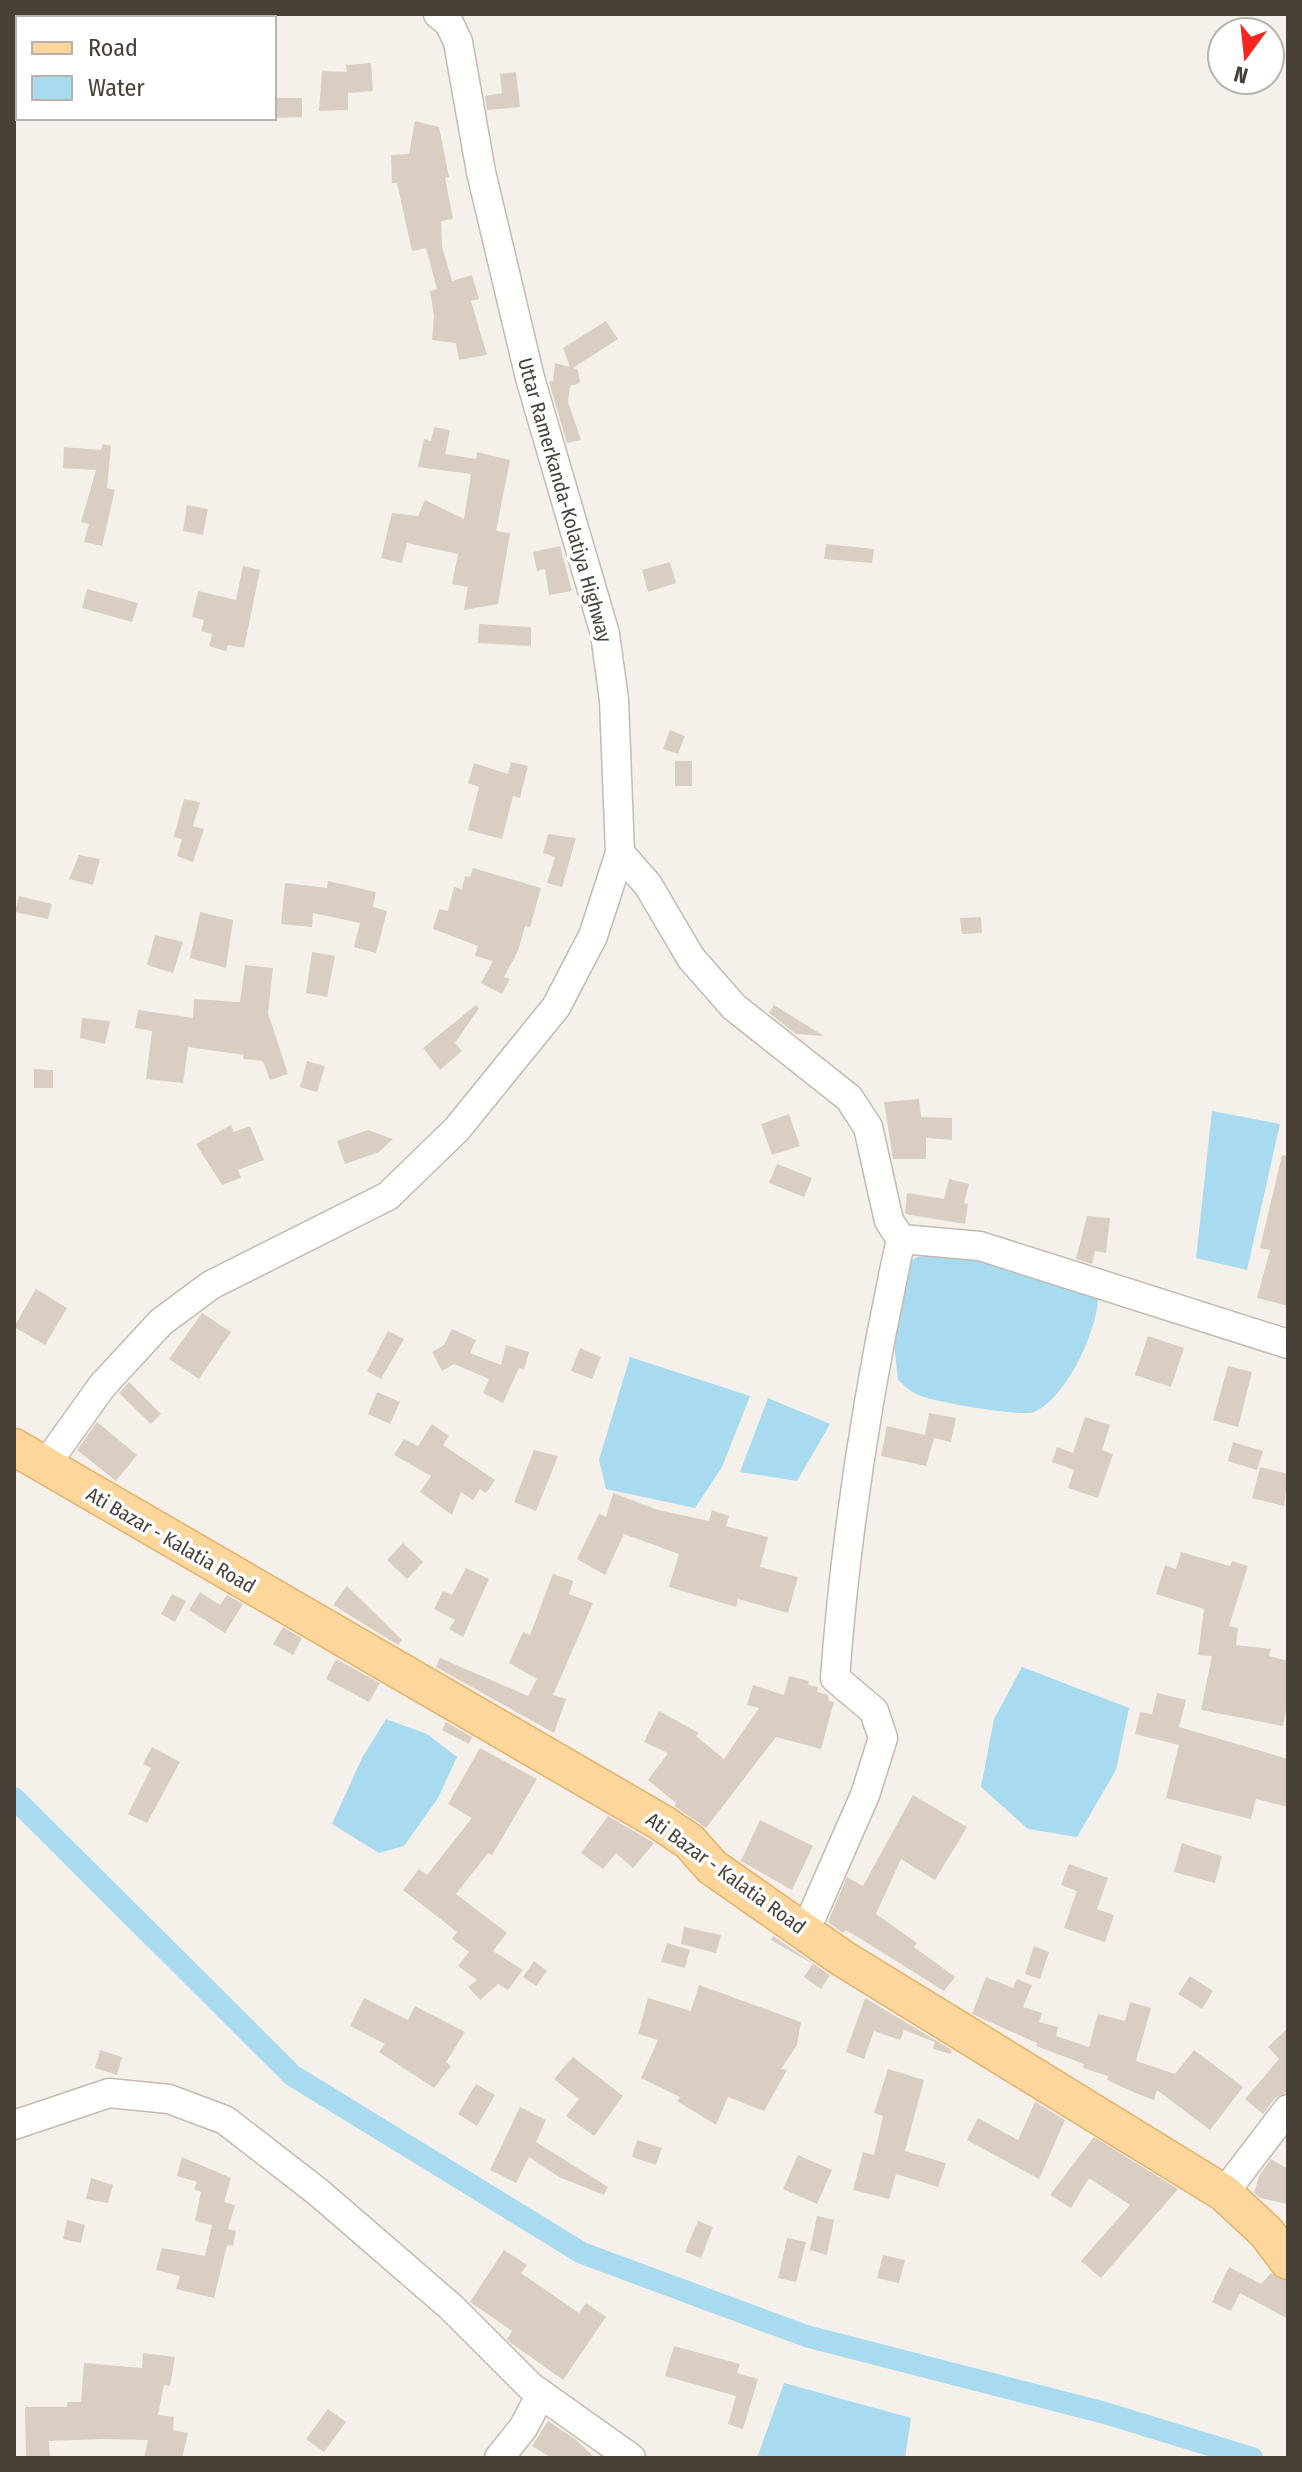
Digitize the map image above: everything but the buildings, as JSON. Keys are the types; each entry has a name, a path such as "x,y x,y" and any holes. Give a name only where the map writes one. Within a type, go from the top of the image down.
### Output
{"main road":[{"name":"Ati Bazar - Kalatia Road","path":"14,1447 662,1823 690,1842 712,1867 805,1932 1224,2193 1266,2232 1288,2261"}],"street":[{"name":"Uttar Ramerkanda-Kolatiya Highway","path":"44,1467 102,1386 161,1322 211,1285 388,1196 457,1129 556,1007 593,936 620,853 614,700 605,634 530,378 481,172 458,42 449,23 438,14"},
{"path":"620,853 648,885 691,958 734,1007 849,1098 868,1127 889,1221 901,1239 873,1364 849,1526 835,1678 874,1711 883,1738 865,1795 805,1932"},
{"path":"901,1239 980,1246 1288,1344"},
{"path":"14,2125 109,2093 169,2099 225,2120 318,2192 451,2307 541,2394 631,2458"},
{"path":"1224,2193 1288,2109"},
{"path":"499,2458 523,2428 541,2394"}],"water":[{"path":"1212,1111 1280,1124 1247,1270 1196,1258"},
{"path":"939,1254 969,1257 1098,1296 1092,1327 1078,1362 1058,1393 1046,1405 1026,1413 977,1408 918,1395 898,1380 893,1334 909,1262 917,1257"},
{"path":"630,1357 750,1396 722,1467 695,1508 606,1489 599,1460"},
{"path":"768,1398 830,1424 797,1481 740,1472"},
{"path":"1022,1667 1129,1708 1116,1770 1077,1837 1028,1829 981,1787 994,1719"},
{"path":"386,1719 427,1734 457,1757 438,1798 404,1846 379,1853 332,1824 362,1758"},
{"path":"784,2383 911,2418 905,2458 757,2458"}],"waterway":[{"path":"14,1798 292,2075 582,2253 806,2336 1105,2413 1252,2458"}]}
